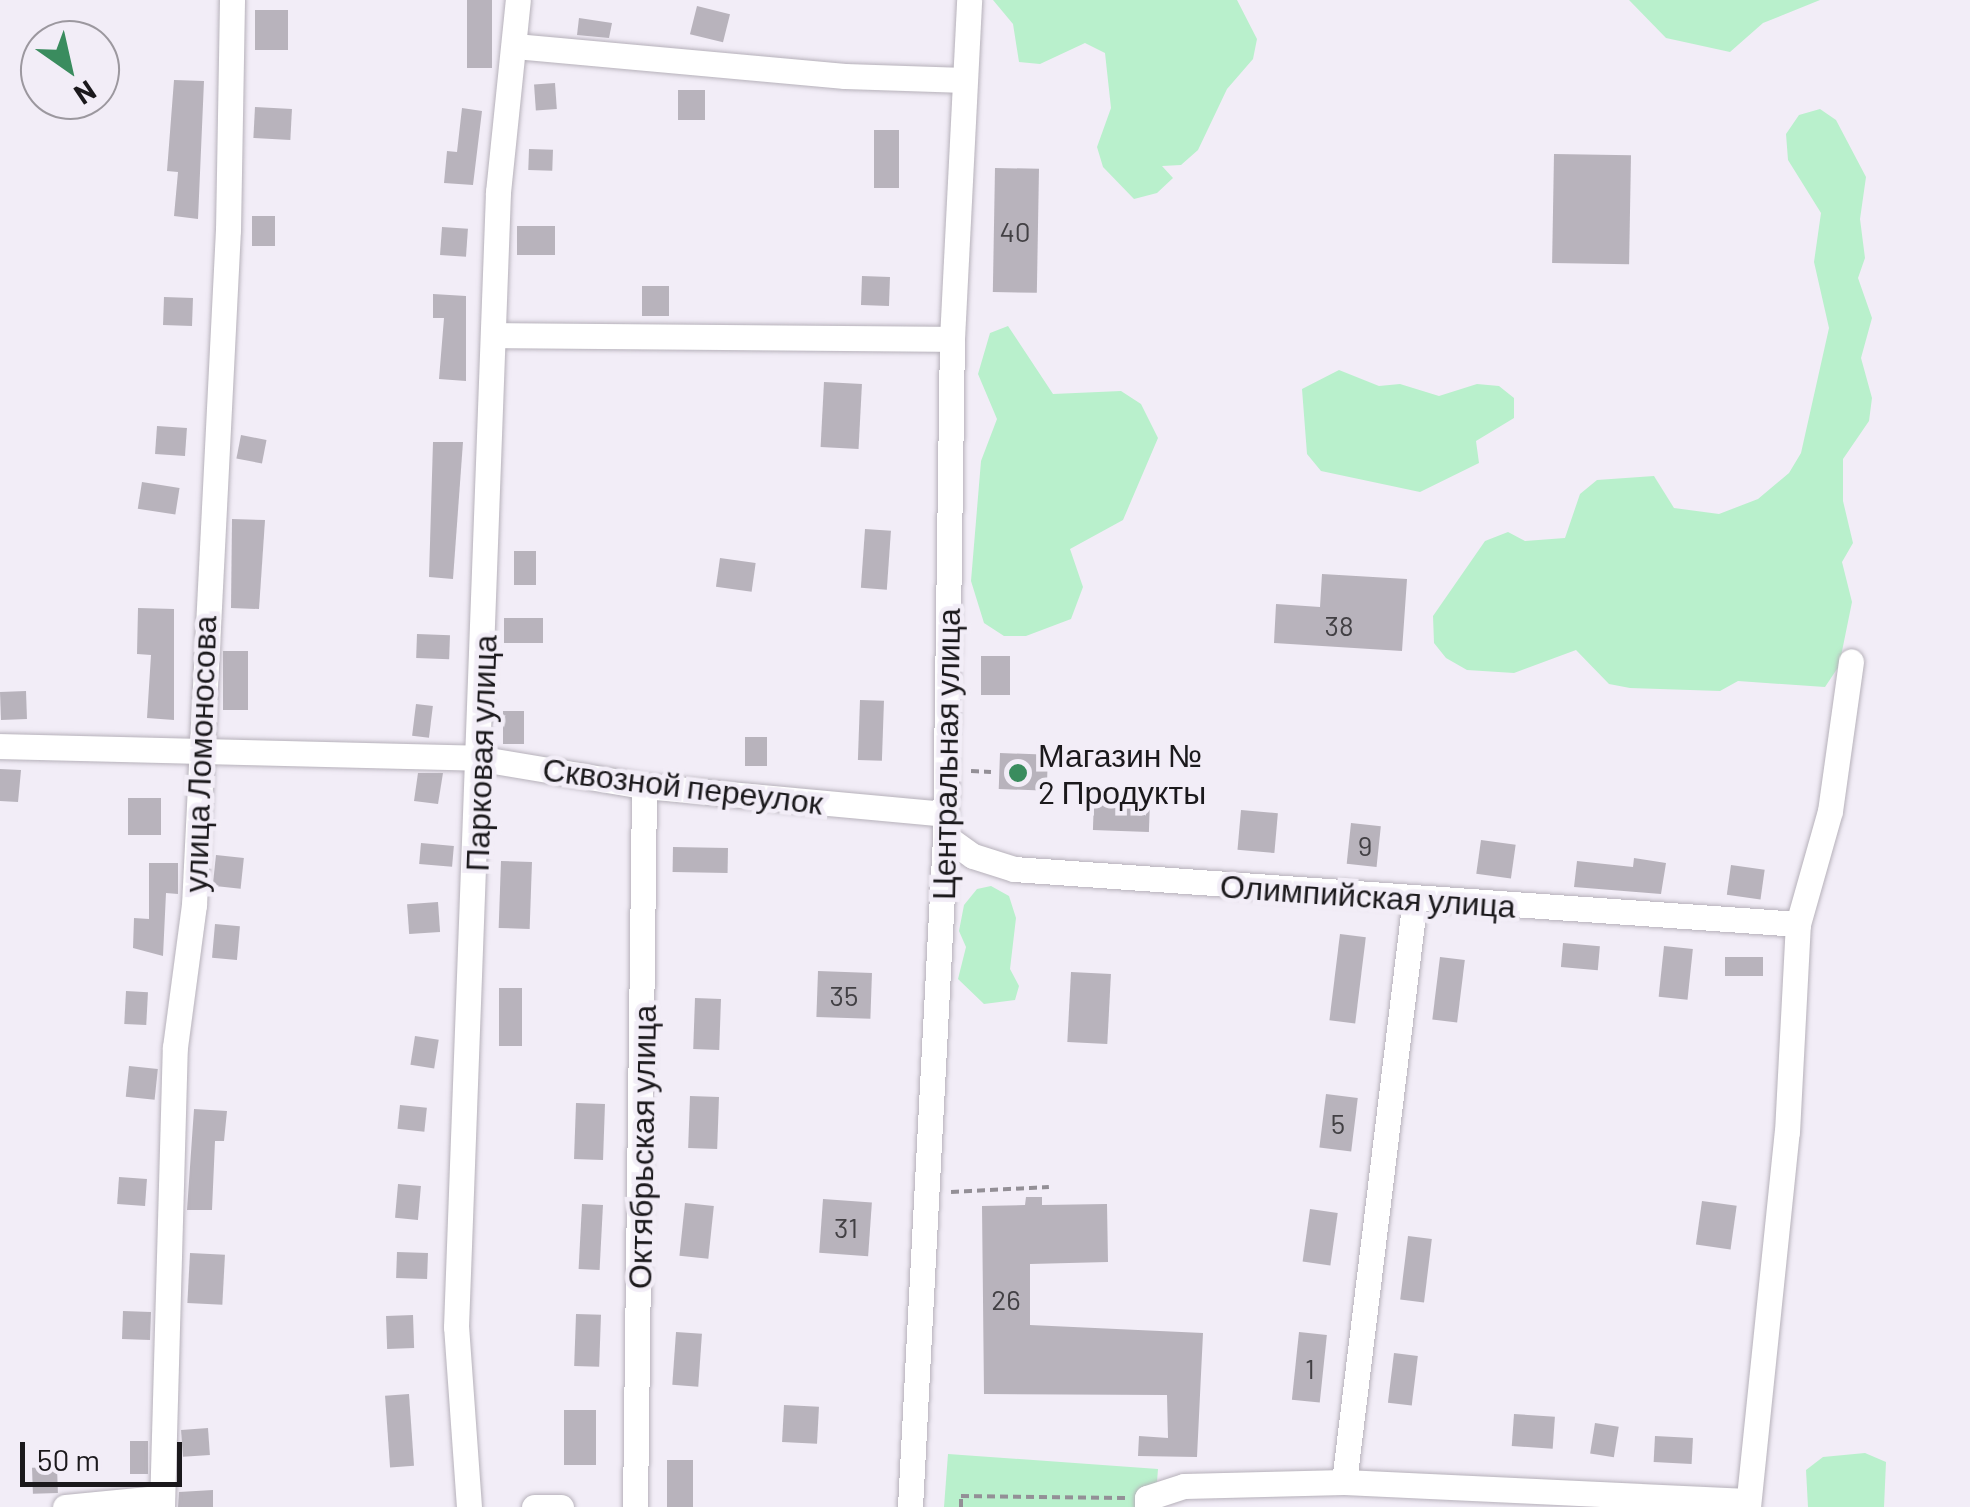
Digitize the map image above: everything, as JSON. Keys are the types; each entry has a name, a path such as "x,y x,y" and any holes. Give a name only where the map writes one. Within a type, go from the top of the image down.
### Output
{"street":[{"name":"улица Ломоносова","path":"160,1503 175,1047 194,904 228,230 232,0"},
{"name":"Парковая улица","path":"469,1507 456,1326 498,192 518,0"},
{"name":"Центральная улица","path":"910,1507 946,825 952,339 969,0"},
{"path":"514,46 844,76 966,80"},
{"path":"493,334 952,339"},
{"path":"1147,1503 1184,1486 1344,1482 1748,1504 1787,1132 1798,924 1830,810 1851,661"},
{"name":"Сквозной переулок","path":"0,746 199,746 476,758 644,786 946,825"},
{"name":"Октябрьская улица","path":"635,1507 644,786"},
{"name":"Олимпийская улица","path":"946,825 972,856 1014,869 1798,924"},
{"path":"1344,1482 1415,898"},
{"path":"65,1507 160,1503"},
{"path":"534,1507 561,1507"}],"path":[{"path":"926,1193 1049,1187"},
{"path":"961,1507 961,1496 1147,1503"}],"green space":[{"path":"993,0 1237,0 1257,39 1253,59 1227,89 1198,150 1181,165 1162,166 1173,178 1157,193 1134,199 1103,167 1097,147 1111,108 1105,53 1085,43 1040,64 1019,62 1013,24"},
{"path":"1629,0 1820,0 1763,23 1730,52 1666,38"},
{"path":"1820,109 1836,120 1866,177 1860,219 1865,258 1858,278 1872,318 1861,358 1872,398 1869,421 1843,459 1843,501 1853,543 1842,562 1852,602 1839,666 1825,687 1738,681 1720,691 1630,688 1609,684 1576,650 1514,673 1467,670 1446,658 1434,643 1433,616 1485,541 1508,532 1525,541 1565,538 1580,494 1597,480 1654,476 1674,508 1719,514 1758,499 1789,473 1801,453 1829,328 1814,262 1821,213 1788,160 1786,134 1799,115"},
{"path":"1008,326 1053,394 1121,391 1141,404 1158,438 1123,520 1070,549 1083,587 1071,619 1026,636 1004,636 984,623 971,581 981,461 997,419 978,374 990,333"},
{"path":"1339,370 1379,386 1400,384 1439,396 1477,384 1499,386 1514,398 1514,418 1476,441 1479,463 1420,492 1321,471 1307,454 1302,389"},
{"path":"991,886 1009,896 1016,918 1010,969 1019,986 1015,1000 984,1004 958,979 966,947 959,931 964,905 977,889"},
{"path":"1865,1453 1886,1462 1884,1507 1808,1507 1806,1470 1823,1457"},
{"path":"948,1454 1158,1469 1155,1507 944,1507"}],"building":[{"path":"467,0 492,0 492,68 467,68"},
{"path":"697,6 730,14 723,42 690,34"},
{"path":"255,10 288,10 288,50 255,50"},
{"path":"579,18 612,23 609,38 577,35"},
{"path":"174,80 204,81 198,219 174,216 178,172 167,171"},
{"path":"555,83 557,109 536,110 534,84"},
{"path":"678,90 705,90 705,120 678,120"},
{"path":"255,107 292,109 290,140 253,138"},
{"path":"462,108 482,111 473,185 444,183 447,151 457,152"},
{"path":"874,130 899,130 899,188 874,188"},
{"path":"529,149 553,150 552,171 528,170"},
{"path":"1554,154 1631,155 1629,264 1552,263"},
{"path":"995,168 1039,169 1037,293 993,292"},
{"path":"252,216 275,216 275,246 252,246"},
{"path":"517,226 555,226 555,255 517,255"},
{"path":"442,227 468,229 466,257 440,255"},
{"path":"862,276 890,277 889,306 861,305"},
{"path":"642,286 669,286 669,316 642,316"},
{"path":"433,294 466,296 466,381 439,379 444,318 433,318"},
{"path":"164,297 193,298 192,326 163,325"},
{"path":"824,382 862,384 859,449 821,447"},
{"path":"157,426 187,428 185,456 155,454"},
{"path":"241,435 267,440 262,464 236,459"},
{"path":"433,442 463,442 453,579 429,577"},
{"path":"142,482 180,488 175,515 138,509"},
{"path":"232,519 265,520 259,609 231,608"},
{"path":"865,529 891,531 887,590 861,588"},
{"path":"514,551 536,551 536,585 514,585"},
{"path":"720,558 756,563 752,592 716,587"},
{"path":"1322,574 1407,579 1402,651 1274,643 1276,604 1320,607"},
{"path":"138,608 174,609 174,720 147,718 151,655 137,654"},
{"path":"504,618 543,618 543,643 504,643"},
{"path":"417,634 450,635 449,659 416,658"},
{"path":"223,651 248,651 248,710 223,710"},
{"path":"981,656 1010,656 1010,695 981,695"},
{"path":"26,691 27,719 1,720 0,692"},
{"path":"860,700 884,701 882,761 858,760"},
{"path":"416,704 433,706 429,738 412,736"},
{"path":"503,711 524,711 524,744 503,744"},
{"path":"745,737 767,737 767,766 745,766"},
{"path":"1000,753 1048,755 1047,791 999,789"},
{"path":"0,769 21,770 18,802 0,801"},
{"path":"418,773 443,773 438,804 414,801"},
{"path":"128,798 161,798 161,835 128,835"},
{"path":"1094,799 1150,801 1149,832 1093,830"},
{"path":"1241,810 1278,813 1274,853 1238,850"},
{"path":"1351,823 1381,826 1377,867 1347,864"},
{"path":"1481,840 1516,845 1511,879 1476,874"},
{"path":"421,843 454,846 452,867 419,864"},
{"path":"673,847 728,848 728,873 673,872"},
{"path":"216,855 244,858 241,889 213,886"},
{"path":"1634,858 1666,863 1661,894 1574,887 1577,861 1633,867"},
{"path":"501,861 532,862 530,929 499,928"},
{"path":"149,863 178,863 178,894 166,893 163,956 133,948 134,918 149,919"},
{"path":"1731,865 1765,870 1760,899 1727,895"},
{"path":"438,902 440,932 409,934 407,904"},
{"path":"215,924 240,926 237,960 212,958"},
{"path":"1340,934 1366,937 1355,1024 1329,1020"},
{"path":"1563,943 1600,946 1598,970 1561,967"},
{"path":"1664,946 1693,949 1688,1000 1659,997"},
{"path":"1440,957 1465,960 1457,1023 1432,1020"},
{"path":"1725,957 1763,957 1763,976 1725,976"},
{"path":"818,971 872,973 870,1019 816,1017"},
{"path":"1071,972 1111,974 1107,1044 1067,1042"},
{"path":"499,988 522,988 522,1046 499,1046"},
{"path":"126,991 148,992 146,1025 124,1024"},
{"path":"695,998 721,999 719,1050 693,1049"},
{"path":"415,1036 439,1040 434,1068 410,1065"},
{"path":"129,1066 158,1069 155,1100 126,1097"},
{"path":"1326,1094 1358,1098 1351,1151 1319,1148"},
{"path":"690,1096 719,1097 717,1149 688,1148"},
{"path":"576,1103 605,1104 603,1160 574,1159"},
{"path":"400,1105 427,1108 424,1132 397,1129"},
{"path":"194,1109 227,1111 224,1141 215,1141 212,1210 187,1210"},
{"path":"119,1177 147,1179 145,1206 117,1204"},
{"path":"398,1184 421,1186 418,1220 395,1218"},
{"path":"1026,1197 1042,1197 1042,1205 1107,1204 1108,1262 1030,1264 1030,1325 1203,1333 1197,1457 1138,1456 1139,1436 1168,1438 1167,1395 984,1394 982,1206 1025,1205"},
{"path":"823,1199 872,1202 868,1256 819,1253"},
{"path":"1702,1201 1737,1206 1731,1249 1696,1245"},
{"path":"685,1203 714,1206 708,1259 679,1256"},
{"path":"582,1204 603,1205 600,1270 579,1269"},
{"path":"1310,1209 1338,1213 1330,1265 1303,1261"},
{"path":"1408,1236 1432,1239 1424,1302 1400,1300"},
{"path":"397,1252 428,1253 427,1279 396,1278"},
{"path":"190,1253 225,1255 222,1305 187,1303"},
{"path":"123,1311 151,1312 150,1340 122,1339"},
{"path":"576,1314 601,1315 599,1367 574,1366"},
{"path":"413,1315 414,1348 387,1349 386,1316"},
{"path":"676,1332 702,1334 698,1387 672,1385"},
{"path":"1299,1332 1327,1335 1320,1403 1292,1400"},
{"path":"1394,1353 1418,1356 1412,1406 1388,1403"},
{"path":"409,1394 414,1466 390,1467 385,1396"},
{"path":"784,1405 819,1407 817,1444 782,1442"},
{"path":"564,1410 596,1410 596,1465 564,1465"},
{"path":"1514,1414 1555,1417 1553,1449 1512,1446"},
{"path":"1595,1423 1619,1427 1614,1457 1590,1454"},
{"path":"208,1428 210,1455 183,1457 181,1430"},
{"path":"1655,1436 1693,1438 1692,1464 1654,1462"},
{"path":"130,1441 148,1441 148,1474 130,1474"},
{"path":"667,1460 693,1460 693,1507 667,1507"},
{"path":"57,1467 58,1493 33,1494 32,1468"},
{"path":"213,1490 213,1507 178,1507 179,1492"}],"place":[{"name":"Магазин № 2 Продукты","path":"1018,773"}]}
